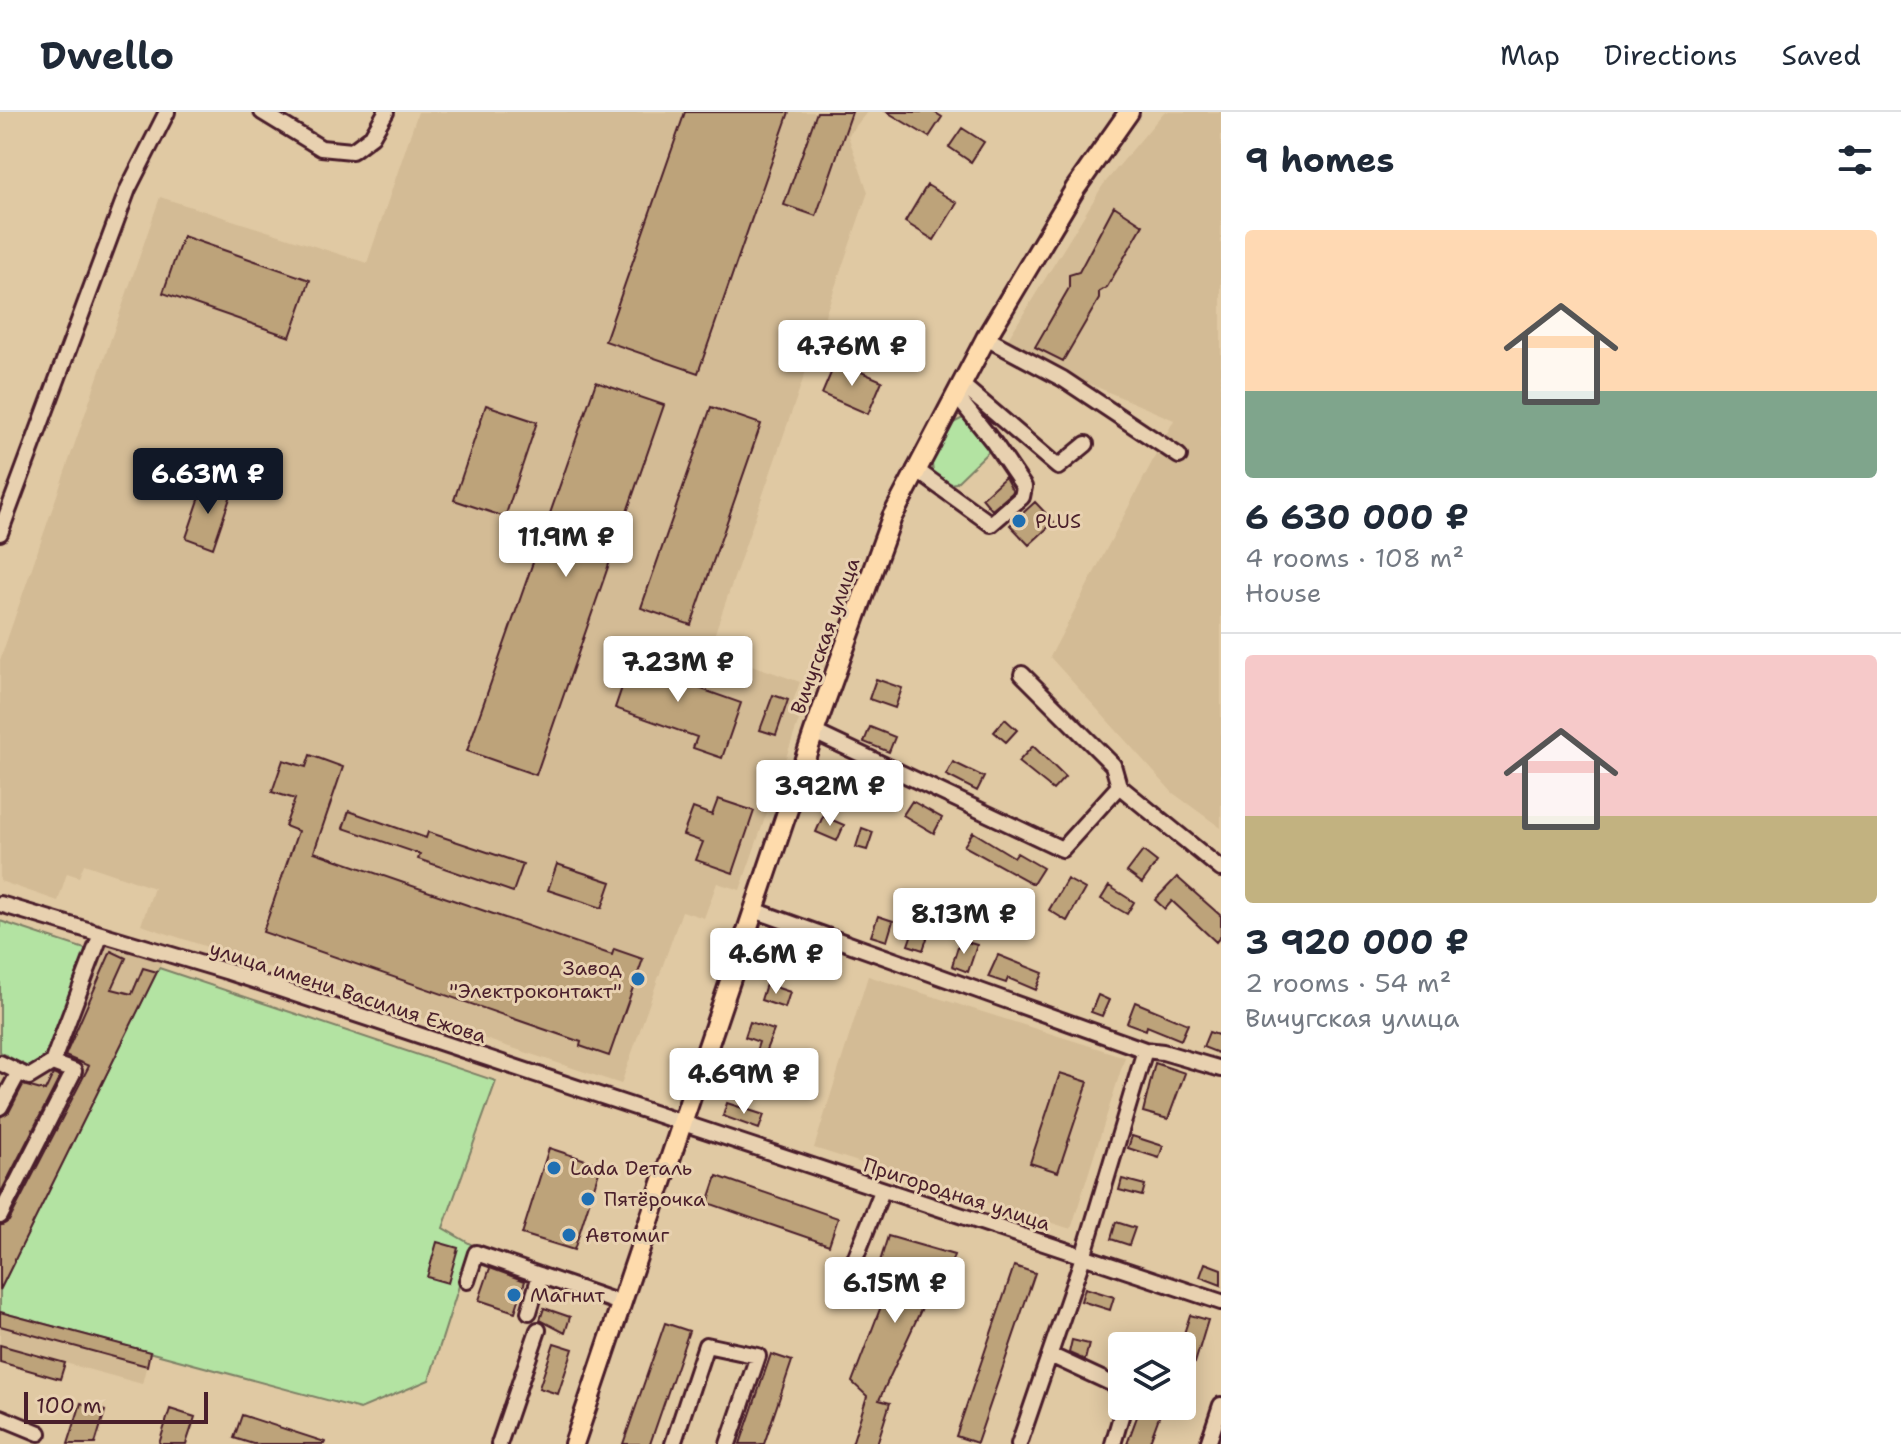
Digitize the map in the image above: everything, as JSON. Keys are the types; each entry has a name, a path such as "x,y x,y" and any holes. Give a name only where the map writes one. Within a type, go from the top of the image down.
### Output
{"main road":[{"name":"Вичугская улица","path":"574,1444 864,589 915,469 986,338 1075,189 1129,112"}],"street":[{"path":"0,533 128,189 167,112"},
{"path":"262,112 321,148 352,151 372,136 386,112"},
{"path":"986,338 1063,379 1179,456"},
{"path":"958,389 1058,467 1086,444"},
{"path":"915,469 991,524 1022,497 1024,487 958,389"},
{"path":"1022,674 1113,765 1119,786 1221,869"},
{"path":"814,732 1062,849 1119,786"},
{"name":"улица имени Василия Ежова","path":"0,904 229,972 681,1125"},
{"path":"754,910 1145,1050 1163,1052 1221,1069"},
{"path":"0,1063 29,1077 52,1063 101,934"},
{"path":"1019,1444 1083,1257 1145,1050"},
{"path":"0,1216 74,1071 52,1063"},
{"path":"0,1107 19,1072"},
{"name":"Пригородная улица","path":"681,1125 1221,1302"},
{"path":"849,1274 882,1191"},
{"path":"467,1281 476,1253 620,1303"},
{"path":"529,1312 540,1275"},
{"path":"499,1444 538,1330"},
{"path":"673,1444 706,1345 758,1356 728,1444"},
{"path":"1050,1355 1108,1382"},
{"path":"1208,1444 1221,1405"},
{"path":"0,1417 39,1433"},
{"path":"1113,1444 1120,1420"}],"shaded area":[{"name":"Завод \"Электроконтакт\"","path":"418,112 867,112 848,136 868,192 709,650 800,682 788,715 799,720 740,890 717,883 704,918 682,911 621,1084 141,925 154,888 84,864 79,877 67,873 58,901 0,881 0,660 160,197 367,263"},
{"path":"1164,112 1221,112 1221,828 1173,793 1050,657 1174,420 1003,347 1103,185"},
{"path":"95,941 162,962 0,1290 0,1052 33,1070"},
{"path":"868,976 1125,1057 1071,1229 814,1148"},
{"path":"0,1312 150,1352 142,1384 65,1363 60,1379 0,1362"}],"green space":[{"path":"963,418 988,446 988,452 956,483 949,484 933,472 931,457 953,423"},
{"path":"0,921 91,951 45,1066 33,1070 0,1052"},
{"path":"159,968 496,1081 443,1228 472,1245 429,1380 360,1409 0,1312 0,1290"}],"building":[{"path":"685,112 789,112 698,373 605,341"},
{"path":"817,112 852,112 816,216 784,205"},
{"path":"887,112 934,112 942,117 929,137"},
{"path":"962,128 984,142 971,162 949,147"},
{"path":"927,185 957,203 934,240 905,222"},
{"path":"1114,206 1143,225 1107,287 1099,292 1099,299 1063,361 1035,347 1069,288 1069,275 1079,272"},
{"path":"183,236 310,280 290,337 163,293"},
{"path":"836,361 882,381 868,414 822,394"},
{"path":"596,382 664,405 536,775 467,751"},
{"path":"486,405 537,422 505,517 454,500"},
{"path":"711,407 761,424 691,625 641,608"},
{"path":"1005,477 1013,492 992,510 982,498"},
{"path":"204,485 231,495 213,548 186,538"},
{"path":"1035,502 1054,522 1029,545 1010,525"},
{"path":"633,655 701,679 698,688 741,703 722,758 693,748 697,737 615,708"},
{"path":"876,679 902,688 895,708 869,699"},
{"path":"773,695 788,700 776,735 760,730"},
{"path":"1005,719 1017,730 1006,742 994,732"},
{"path":"870,727 895,737 889,752 864,742"},
{"path":"1033,746 1065,777 1053,790 1018,762"},
{"path":"310,755 343,767 314,852 612,955 614,949 643,959 609,1056 580,1046 581,1042 263,932 298,831 285,826 295,799 272,792 283,760 306,767"},
{"path":"953,762 984,777 977,791 946,775"},
{"path":"847,770 860,775 852,797 839,792"},
{"path":"718,799 754,811 733,873 696,860 703,842 683,835 693,808 712,815"},
{"path":"912,801 942,818 934,833 903,815"},
{"path":"349,811 426,838 428,832 523,864 513,892 418,859 420,854 343,828"},
{"path":"823,816 844,825 837,841 816,832"},
{"path":"862,828 873,832 867,850 856,847"},
{"path":"973,832 1014,857 1017,853 1043,868 1033,884 964,846"},
{"path":"1143,851 1157,862 1142,883 1127,872"},
{"path":"557,864 611,882 602,908 548,890"},
{"path":"1177,877 1221,916 1221,936 1216,942 1172,901 1165,909 1155,900"},
{"path":"1067,879 1085,889 1067,921 1049,910"},
{"path":"1109,886 1134,902 1127,914 1101,899"},
{"path":"878,916 893,921 887,941 871,936"},
{"path":"916,922 931,927 923,950 908,945"},
{"path":"960,940 977,945 968,972 952,966"},
{"path":"111,951 126,958 112,989 132,994 143,968 157,972 0,1290 0,1226 9,1221 89,1066 65,1056"},
{"path":"998,955 1043,973 1036,990 1008,978 1006,983 988,977"},
{"path":"766,984 790,992 785,1008 761,1000"},
{"path":"1098,995 1109,1000 1102,1016 1091,1012"},
{"path":"1135,1002 1188,1024 1181,1040 1147,1026 1146,1030 1127,1023"},
{"path":"750,1022 774,1030 762,1060 780,1066 775,1081 749,1073 759,1042 745,1037"},
{"path":"1209,1032 1221,1036 1221,1054 1203,1047"},
{"path":"1155,1063 1185,1073 1168,1119 1143,1112"},
{"path":"1060,1073 1088,1082 1058,1172 1030,1163"},
{"path":"53,1074 60,1077 0,1194 0,1117 9,1112 23,1085 45,1091"},
{"path":"727,1103 764,1115 759,1129 723,1116"},
{"path":"1132,1136 1163,1146 1159,1158 1128,1148"},
{"path":"549,1148 601,1165 574,1250 522,1234"},
{"path":"717,1176 838,1218 829,1245 708,1203"},
{"path":"1122,1179 1145,1185 1142,1196 1119,1190"},
{"path":"1116,1222 1135,1228 1129,1245 1111,1239"},
{"path":"888,1236 954,1255 943,1287 933,1284 879,1400 890,1403 877,1444 852,1444 867,1396 852,1382 893,1275 878,1268"},
{"path":"437,1242 458,1248 448,1283 427,1277"},
{"path":"1205,1263 1221,1269 1221,1285 1200,1277"},
{"path":"1014,1266 1035,1273 977,1443 956,1436"},
{"path":"490,1268 525,1281 515,1312 479,1300"},
{"path":"1085,1288 1114,1297 1110,1310 1081,1301"},
{"path":"544,1308 570,1317 565,1333 540,1320"},
{"path":"0,1312 150,1352 147,1366 0,1326"},
{"path":"1190,1315 1208,1320 1196,1360 1196,1332 1185,1332"},
{"path":"665,1323 689,1331 650,1444 623,1444"},
{"path":"1072,1340 1089,1344 1085,1360 1069,1353"},
{"path":"554,1343 573,1349 558,1394 539,1388"},
{"path":"0,1345 65,1363 60,1379 0,1362"},
{"path":"771,1354 792,1361 764,1444 740,1444"},
{"path":"81,1403 105,1411 95,1444 68,1444"},
{"path":"170,1409 195,1417 186,1444 159,1444"},
{"path":"242,1415 325,1442 253,1444 234,1438"},
{"path":"1136,1420 1158,1420 1149,1444 1127,1444"}],"place":[{"name":"PLUS","path":"1019,521"},
{"name":"Завод \"Электроконтакт\"","path":"638,979"},
{"name":"Lada Dеталь","path":"554,1168"},
{"name":"Пятёрочка","path":"588,1199"},
{"name":"Автомиг","path":"569,1235"},
{"name":"Магнит","path":"514,1295"}]}
